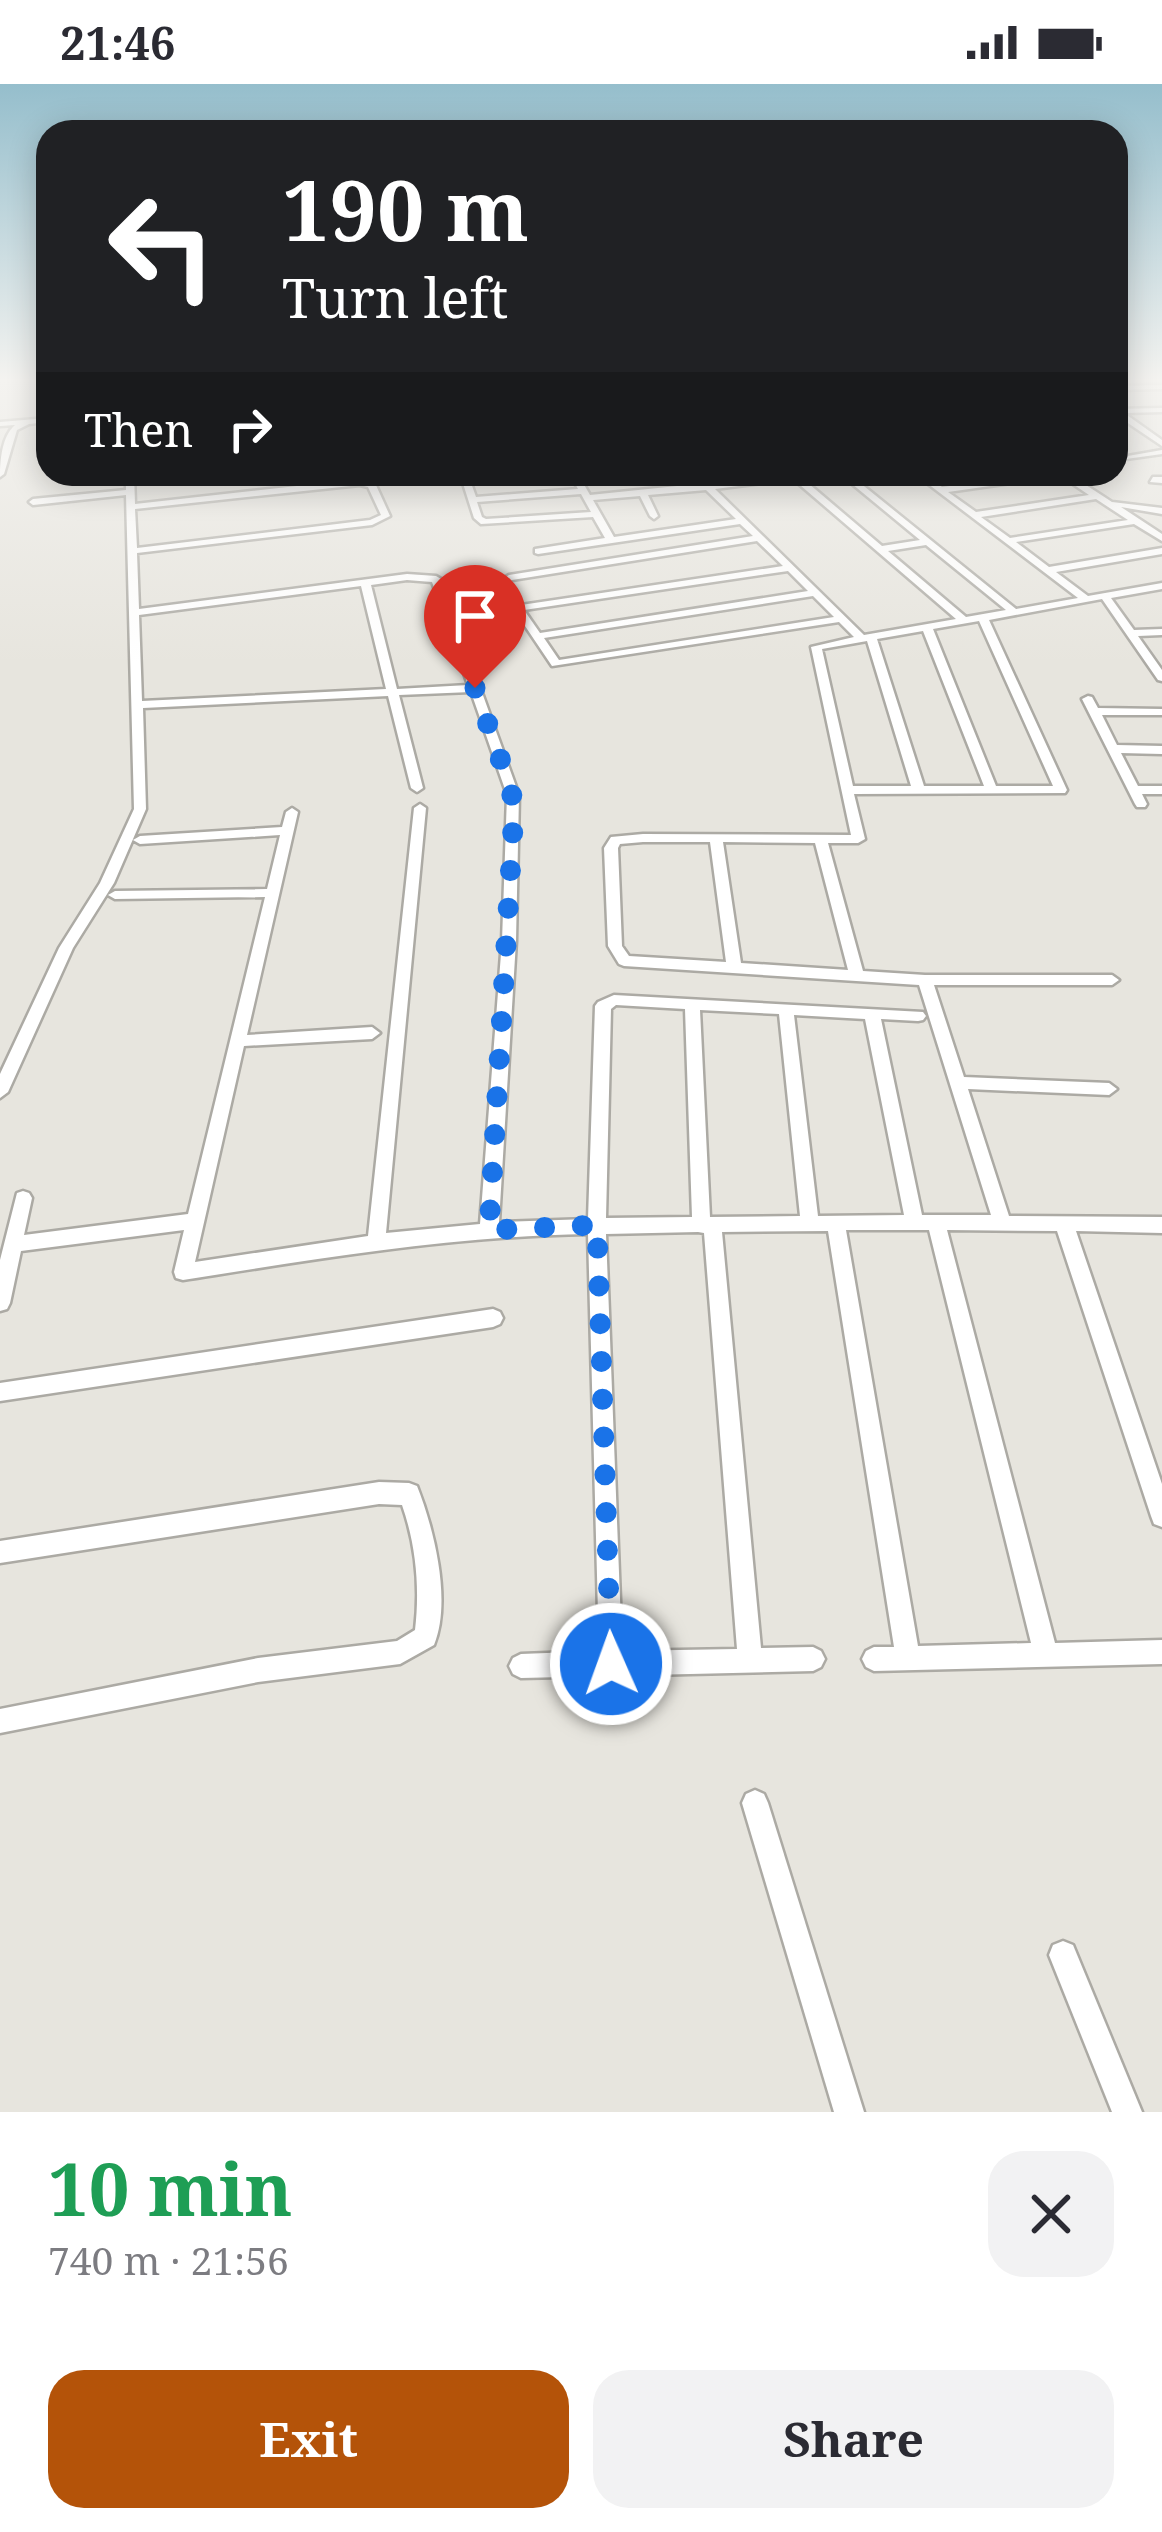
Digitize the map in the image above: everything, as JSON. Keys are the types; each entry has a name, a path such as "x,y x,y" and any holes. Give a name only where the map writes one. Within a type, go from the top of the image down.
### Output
{"street":[{"path":"0,1092 65,948 107,884 140,809 131,486"},
{"path":"33,502 132,500 309,486"},
{"path":"133,551 372,522 386,516 372,486"},
{"path":"469,486 484,541"},
{"path":"580,486 611,540"},
{"path":"474,500 643,494 719,486"},
{"path":"807,486 964,621"},
{"path":"859,486 1013,611"},
{"path":"935,486 1086,599"},
{"path":"940,490 970,486"},
{"path":"1081,486 1162,538"},
{"path":"708,488 866,638 920,790"},
{"path":"643,494 654,516"},
{"path":"974,515 1098,496"},
{"path":"1110,503 1162,511"},
{"path":"478,518 487,522 593,514"},
{"path":"538,551 742,521"},
{"path":"1008,541 1137,521"},
{"path":"758,538 502,583 553,662 561,665 841,619"},
{"path":"880,549 929,542"},
{"path":"1048,570 1162,551"},
{"path":"518,608 789,568"},
{"path":"136,612 434,577 511,789 514,811 489,1230"},
{"path":"365,582 417,788"},
{"path":"1112,980 925,980 633,963 619,958 615,946 613,843 853,840 861,835 814,651 820,645 1162,586"},
{"path":"538,637 814,593"},
{"path":"1105,596 1162,678"},
{"path":"848,790 1053,794 1062,788 983,618"},
{"path":"927,627 992,791"},
{"path":"1131,633 1162,632"},
{"path":"140,704 475,688"},
{"path":"1142,804 1091,705 1162,712"},
{"path":"1114,749 1162,750"},
{"path":"1134,790 1162,790"},
{"path":"376,1242 420,808"},
{"path":"292,812 182,1272 489,1230 810,1222 1162,1225"},
{"path":"140,840 287,831"},
{"path":"716,839 734,969"},
{"path":"820,840 857,976"},
{"path":"115,895 273,893"},
{"path":"925,980 1002,1222"},
{"path":"611,1664 597,1225 603,1006 614,1000 918,1016"},
{"path":"692,1004 707,1226 750,1660"},
{"path":"785,1009 810,1222"},
{"path":"872,1013 925,1222 1046,1654"},
{"path":"239,1041 371,1033"},
{"path":"0,1038 23,1040"},
{"path":"959,1084 1109,1089"},
{"path":"0,1304 23,1198"},
{"path":"13,1244 195,1221"},
{"path":"836,1223 908,1657"},
{"path":"1064,1224 1162,1516"},
{"path":"0,1393 493,1318"},
{"path":"0,1552 380,1493 409,1494 418,1513 428,1617 426,1637 400,1652 258,1670 0,1721"},
{"path":"874,1659 1162,1652"},
{"path":"521,1666 813,1659"},
{"path":"755,1803 849,2112"},
{"path":"1063,1955 1127,2112"}],"route":[{"path":"475,688 513,795 514,811 489,1230 597,1225 611,1664"}]}
